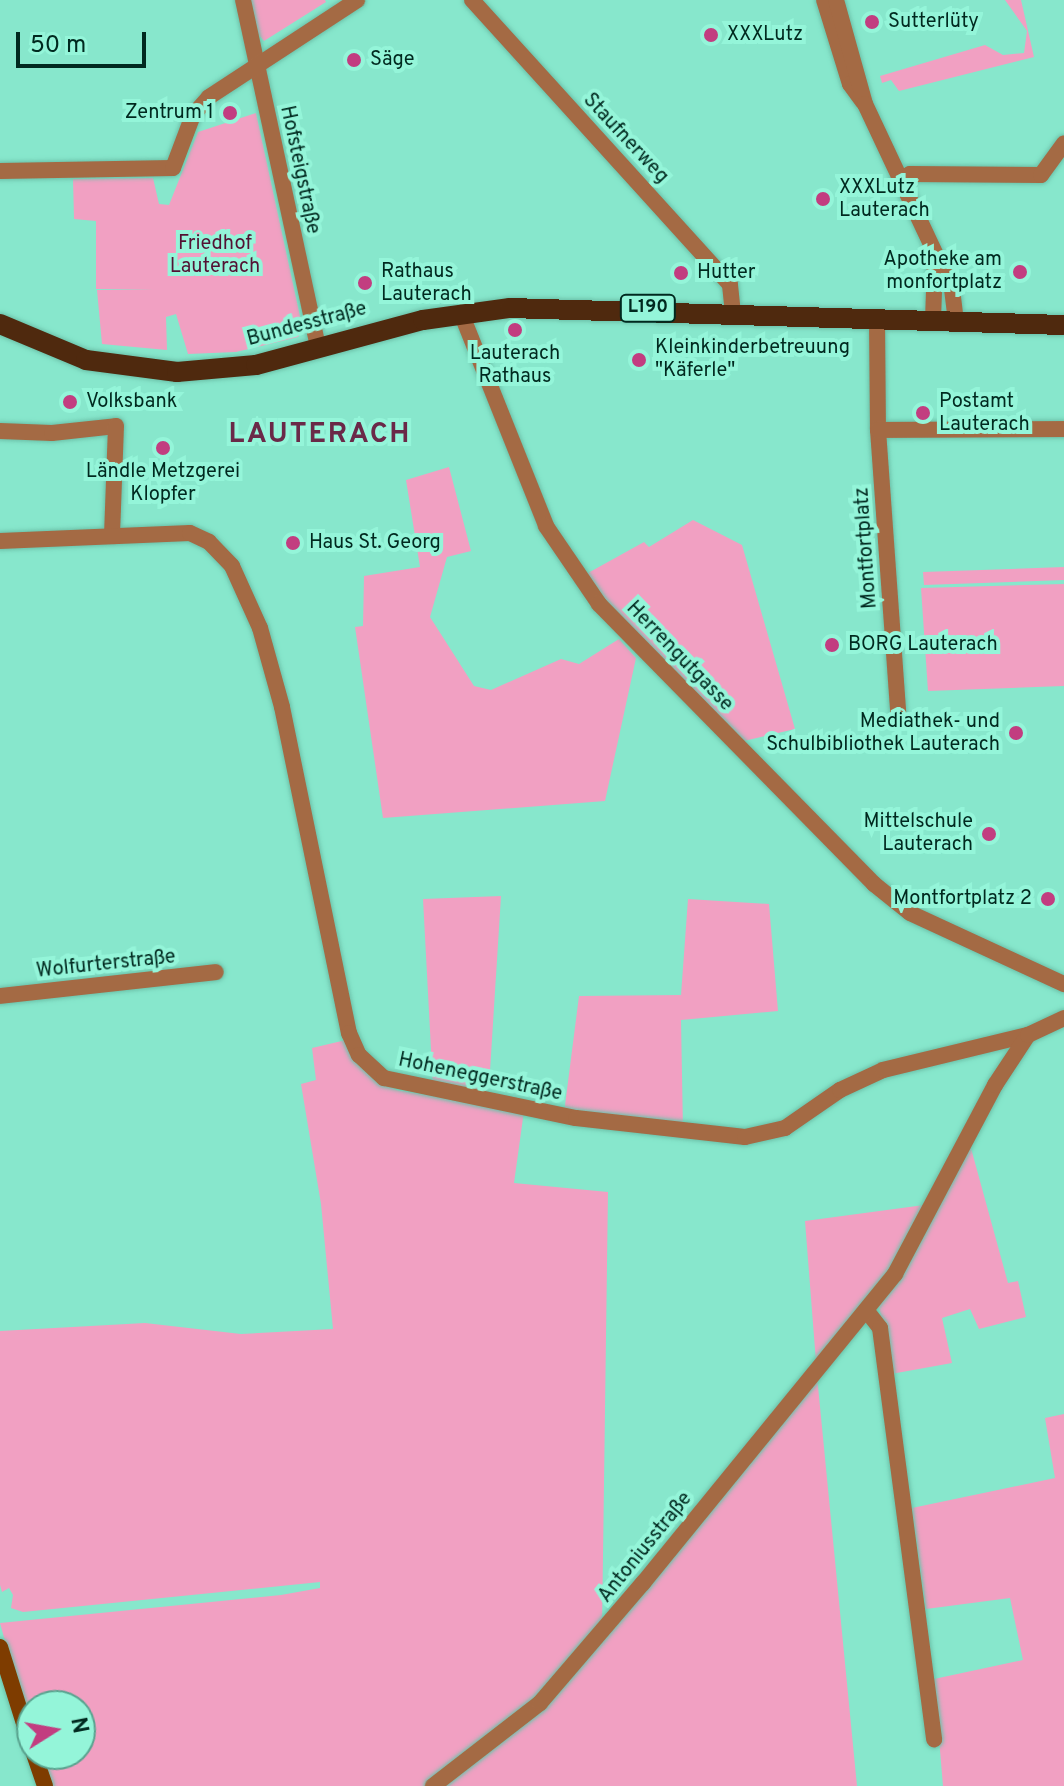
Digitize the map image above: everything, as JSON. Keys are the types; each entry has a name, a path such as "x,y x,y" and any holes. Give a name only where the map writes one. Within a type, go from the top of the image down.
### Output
{"main road":[{"name":"Bundesstraße","path":"0,324 52,348 130,369 234,369 461,313 585,306 1064,325"}],"street":[{"name":"Hofsteigstraße","path":"243,0 254,63 318,348"},
{"path":"0,171 164,169 178,163 193,115 254,63 357,0"},
{"name":"Staufnerweg","path":"472,0 730,285 733,312"},
{"path":"824,0 849,82 865,104"},
{"path":"836,0 865,104 898,181 952,289 956,321"},
{"path":"898,181 910,174 1041,175 1064,143"},
{"path":"933,320 934,257"},
{"name":"Herrengutgasse","path":"461,313 546,526 599,604 874,884 910,913 1064,984"},
{"name":"Montfortplatz","path":"877,318 878,430 898,711"},
{"path":"0,431 52,433 116,426 112,536"},
{"path":"878,430 1064,429"},
{"name":"Hoheneggerstraße","path":"0,541 198,535 222,551 242,584 282,707 349,1033 359,1055 384,1078 576,1118 745,1137 785,1128 840,1090 883,1070 1028,1035"},
{"name":"Wolfurterstraße","path":"0,996 145,984 216,972"},
{"path":"1028,1035 1064,1018"},
{"name":"Antoniusstraße","path":"439,1783 513,1727 569,1672 866,1310 920,1233 975,1122 1028,1035"},
{"path":"866,1310 880,1328 934,1739"},
{"path":"0,1647 16,1698"}],"green space":[{"path":"251,0 326,2 264,41 258,34"},
{"path":"1005,0 1021,0 1034,57 899,91 891,80 882,83 880,76 985,45 1003,55 1024,53 1027,31"},
{"name":"Friedhof Lauterach","path":"256,113 303,330 298,337 236,352 188,354 176,314 166,317 167,350 102,344 97,290 154,289 96,289 96,221 74,219 73,179 153,178 159,204 169,205 198,132"},
{"path":"449,467 471,551 447,557 430,617 474,686 491,690 561,659 579,664 619,639 636,658 605,801 383,818 355,627 363,626 364,576 420,567 406,480"},
{"path":"693,520 742,545 795,729 744,741 621,620 589,578 588,573 644,542 649,547"},
{"path":"1064,567 1064,580 924,585 923,572"},
{"path":"1064,584 1064,686 928,691 921,588"},
{"path":"501,896 489,1087 472,1091 433,1087 423,899"},
{"path":"688,899 769,904 778,1011 681,1020 683,1130 564,1113 579,996 681,995"},
{"path":"346,1040 365,1071 396,1090 524,1111 514,1183 608,1192 602,1629 543,1695 432,1786 48,1786 42,1770 96,1770 96,1690 18,1690 0,1623 281,1595 320,1588 320,1582 23,1612 11,1608 13,1595 9,1588 2,1592 0,1585 0,1331 145,1323 241,1334 333,1329 321,1204 301,1084 316,1080 312,1048"},
{"path":"969,1141 1008,1283 1018,1281 1026,1317 979,1329 970,1309 942,1318 952,1363 891,1374 877,1294 816,1362 805,1221 939,1203"},
{"path":"817,1376 857,1786 445,1786 513,1732"},
{"path":"1064,1414 1064,1786 943,1786 934,1679 1023,1660 1010,1598 926,1609 912,1508 1055,1478 1045,1418"}],"place":[{"name":"Sutterlüty","path":"872,22"},
{"name":"XXXLutz","path":"711,35"},
{"name":"Säge","path":"354,60"},
{"name":"Zentrum 1","path":"230,113"},
{"name":"XXXLutz Lauterach","path":"823,199"},
{"name":"Apotheke am monfortplatz","path":"1020,272"},
{"name":"Hutter","path":"681,273"},
{"name":"Rathaus Lauterach","path":"365,283"},
{"name":"Lauterach Rathaus","path":"515,330"},
{"name":"Kleinkinderbetreuung \"Käferle\"","path":"639,360"},
{"name":"Volksbank","path":"70,402"},
{"name":"Postamt Lauterach","path":"923,413"},
{"name":"Ländle Metzgerei Klopfer","path":"163,448"},
{"name":"Haus St. Georg","path":"293,543"},
{"name":"BORG Lauterach","path":"832,645"},
{"name":"Mediathek- und Schulbibliothek Lauterach","path":"1016,733"},
{"name":"Mittelschule Lauterach","path":"989,834"},
{"name":"Montfortplatz 2","path":"1048,899"}],"district":[{"name":"LAUTERACH","path":"320,435"}]}
